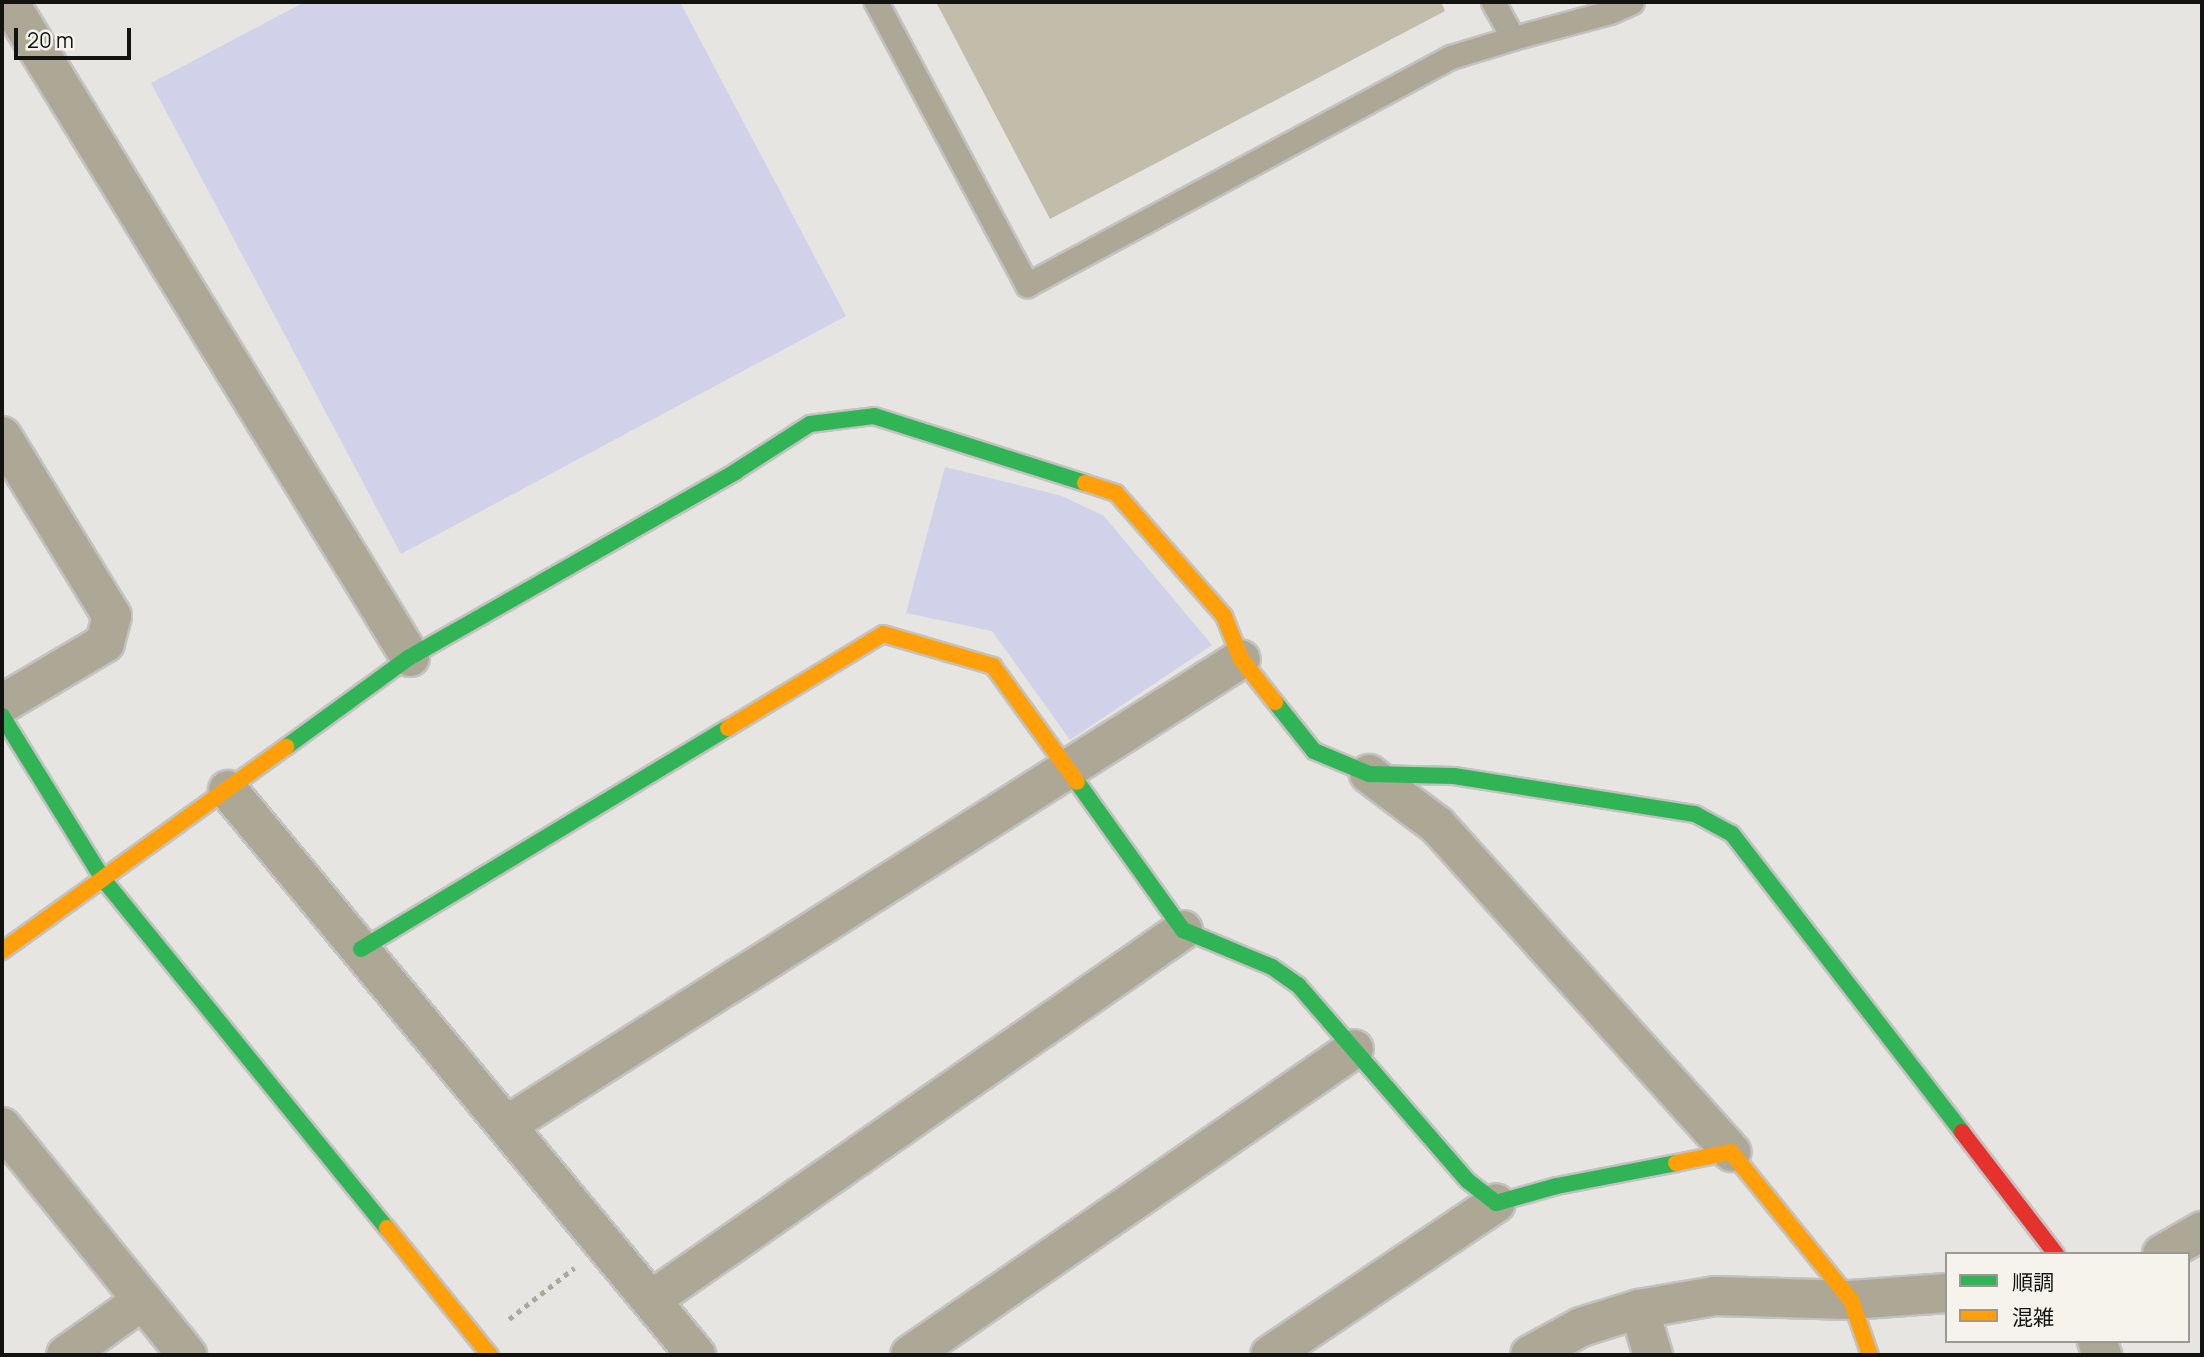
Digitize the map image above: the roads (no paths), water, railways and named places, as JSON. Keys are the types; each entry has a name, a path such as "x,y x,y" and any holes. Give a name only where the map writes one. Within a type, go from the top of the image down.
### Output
{"street":[{"path":"8,10 410,657"},
{"path":"2,951 410,657 735,472 810,424 874,416 1115,493 1224,616 1241,659 1314,751 1369,774 1437,825 1731,1152 1851,1300 1870,1355"},
{"path":"2,436 112,617 105,643 2,704"},
{"path":"361,949 883,634 993,666 1183,930 1272,967 1290,979 1468,1181 1496,1203"},
{"path":"507,1125 1241,659"},
{"path":"2,716 103,879 490,1355"},
{"path":"1369,774 1454,776 1695,814 1732,834 2054,1252"},
{"path":"229,790 696,1355"},
{"path":"651,1300 1183,930"},
{"path":"910,1355 1354,1049"},
{"path":"2,1127 187,1355"},
{"path":"1270,1355 1496,1203 1557,1186 1731,1152"},
{"path":"2165,1252 2202,1231"},
{"path":"1530,1355 1581,1327 1639,1309 1715,1296 1851,1300 1945,1293"},
{"path":"66,1355 142,1301"},
{"path":"1639,1309 1653,1355"}],"lane":[{"path":"876,2 1027,285 1451,57 1610,12 1632,2"},
{"path":"1493,2 1513,38"}]}
